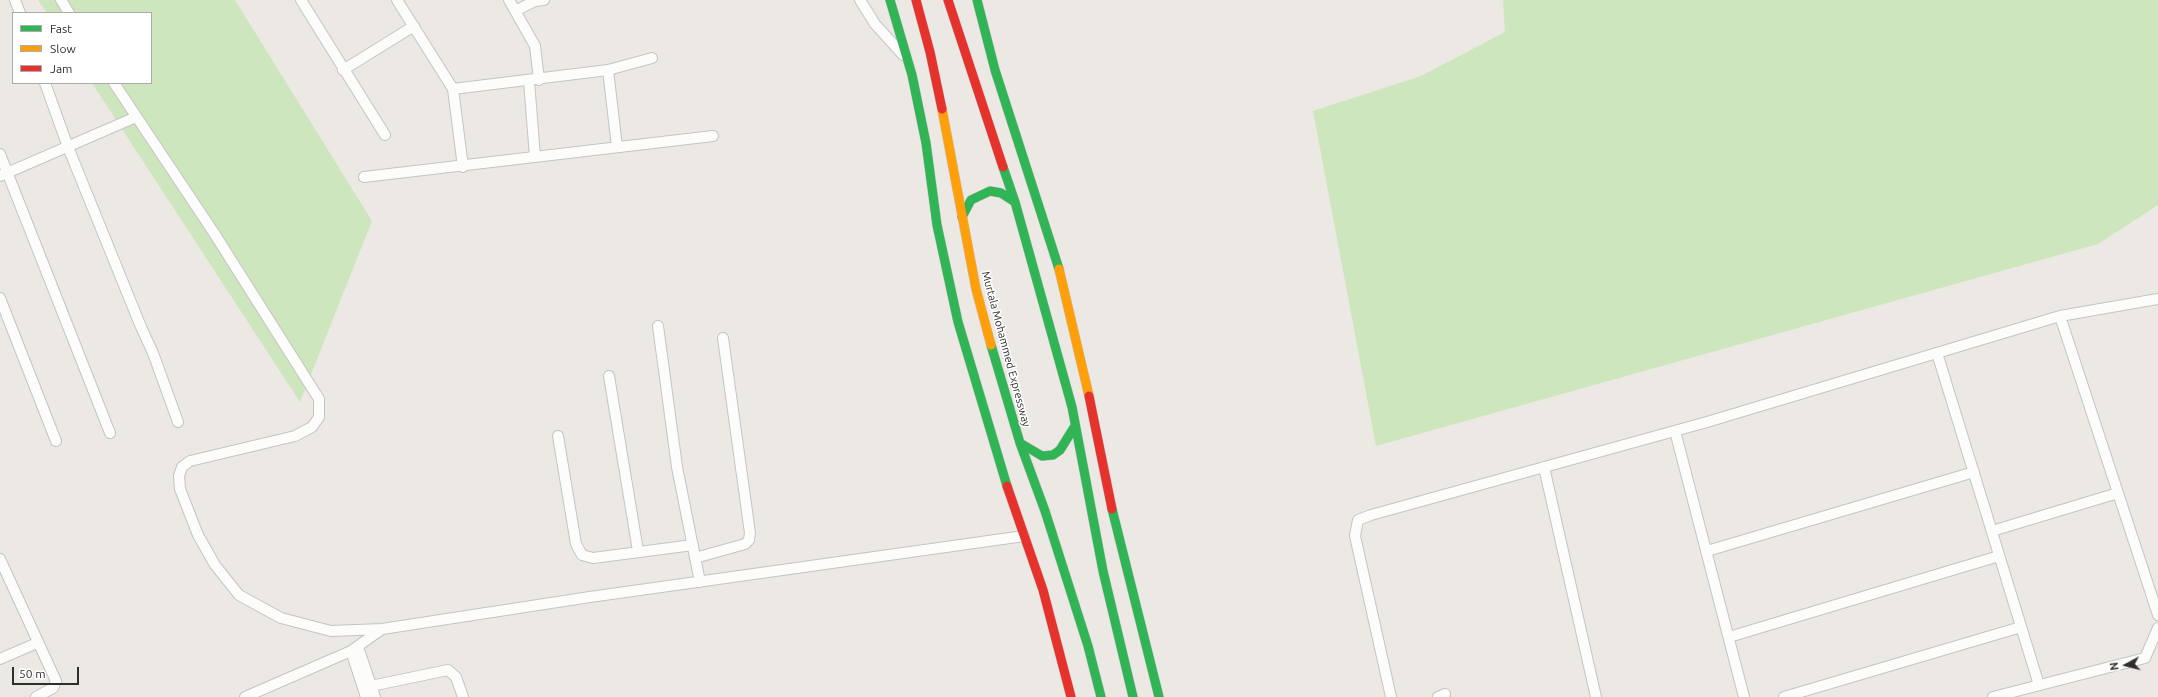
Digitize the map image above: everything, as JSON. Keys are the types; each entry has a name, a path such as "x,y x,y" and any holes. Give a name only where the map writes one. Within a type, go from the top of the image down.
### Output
{"highway":[{"path":"890,0 908,61 926,143 937,225 958,322 978,394 1043,590 1071,697"},
{"name":"Murtala Mohammed Expressway","path":"916,0 938,92 976,289 997,369 1020,443 1045,511 1088,646 1101,697"},
{"path":"948,0 1015,202 1072,407 1103,571 1133,697"},
{"path":"977,0 995,70 1063,281 1118,535 1159,697"},
{"path":"908,61 938,92"},
{"path":"962,217 971,200 990,191 1002,193 1015,202"},
{"path":"1020,443 1042,456 1053,455 1060,450 1075,426"}],"street":[{"path":"15,0 20,12"},
{"path":"61,0 68,12"},
{"path":"301,0 343,70 385,135"},
{"path":"397,0 453,89 463,167"},
{"path":"509,0 535,46 535,157"},
{"path":"515,11 536,1 544,0"},
{"path":"860,0 875,24 908,61"},
{"path":"343,70 414,26"},
{"path":"453,89 608,70 652,58"},
{"path":"608,70 617,147"},
{"path":"45,84 68,147 153,353 178,422"},
{"path":"115,84 214,233 319,399 319,417 312,427 294,436 190,461 182,467 179,476 180,489 198,535 215,565 239,595 281,618 331,631 382,629 480,612 1024,536"},
{"path":"4,174 136,117"},
{"path":"364,177 463,167 714,136"},
{"path":"0,154 4,174 110,433"},
{"path":"0,298 56,441"},
{"path":"1391,697 1355,536 1358,520 1675,431 2060,316 2158,299"},
{"path":"2060,316 2158,615"},
{"path":"658,326 678,467 700,582"},
{"path":"695,558 745,544 749,540 750,533 722,338"},
{"path":"1937,353 2039,685"},
{"path":"609,376 638,551"},
{"path":"1675,431 1744,697"},
{"path":"558,436 576,544 582,555 593,558 693,545"},
{"path":"1544,467 1596,697"},
{"path":"1707,551 1974,472"},
{"path":"1992,531 2118,493"},
{"path":"1729,637 1999,556"},
{"path":"0,559 4,576 56,681 53,688 36,697"},
{"path":"1784,697 2021,627"},
{"path":"1993,697 2145,658 2158,628"},
{"path":"245,697 354,649 382,629"},
{"path":"0,659 37,643"},
{"path":"354,649 375,697"},
{"path":"354,649 366,697"},
{"path":"371,686 448,670 456,677 463,697"}],"green space":[{"path":"38,0 235,0 372,221 300,402 93,84 152,84 152,12 46,12"},
{"path":"1503,0 2158,0 2158,205 2098,244 1376,446 1313,111 1421,76 1505,32"}],"traffic: fast":[{"path":"890,0 912,75 926,143 937,225 958,322 1007,486"},
{"path":"977,0 995,70 1059,269"},
{"path":"1003,167 1015,202 1072,407 1103,571 1133,697"},
{"path":"962,217 971,200 990,191 1001,193 1015,202"},
{"path":"991,345 1020,443 1045,511 1088,646 1101,697"},
{"path":"1020,443 1042,456 1053,455 1060,450 1075,426"},
{"path":"1112,509 1159,697"}],"traffic: slow":[{"path":"942,109 976,289 991,345"},
{"path":"1059,269 1089,396"}],"traffic: jam":[{"path":"916,0 930,52 942,109"},
{"path":"948,0 1003,167"},
{"path":"1089,396 1112,509"},
{"path":"1007,486 1043,590 1071,697"}]}
